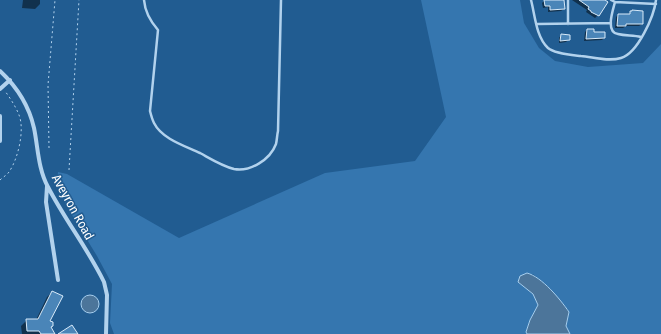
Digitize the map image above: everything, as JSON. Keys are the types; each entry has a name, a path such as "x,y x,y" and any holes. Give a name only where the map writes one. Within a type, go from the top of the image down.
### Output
{"street":[{"name":"Aveyron Road","path":"0,71 10,80 26,104 33,127 38,156 47,186 104,282 107,294 106,334"},
{"path":"1,88 10,80"},
{"path":"0,116 0,141"},
{"path":"47,186 46,202 58,280"}],"lane":[{"path":"144,0 145,8 150,20 158,30 150,111 153,122 158,130 165,135 226,166 240,169 256,165 265,160 275,144 278,131 281,0"},
{"path":"531,0 539,34 549,49 564,54 606,59 621,58 632,52 652,19 656,0"},
{"path":"568,0 568,24"},
{"path":"611,0 615,2 656,4"},
{"path":"615,2 611,23 615,33 632,34 641,37"},
{"path":"537,24 611,23"}],"path":[{"path":"48,148 48,85 55,0"},
{"path":"69,170 79,0"},
{"path":"0,180 8,173 14,163 19,148 22,124 19,115 1,88"}],"shaded area":[{"path":"421,0 520,0 524,23 539,48 555,61 588,67 643,63 661,44 661,334 570,334 566,326 569,312 560,300 533,274 518,282 533,294 538,305 530,320 526,332 527,334 114,334 110,323 112,284 69,210 57,186 58,172 67,174 179,238 325,173 415,161 446,117"},
{"path":"527,273 533,275 545,284 569,312 566,326 570,334 527,334 526,332 530,320 538,305 533,294 518,282 520,276"},
{"path":"86,295 94,295 99,300 97,311 94,313 86,313 81,308 81,300"}],"building":[{"path":"544,0 564,0 565,9 550,10 550,6 545,6"},
{"path":"579,0 605,0 608,2 599,16 591,12 588,9 589,7"},
{"path":"630,11 643,11 643,24 626,24 626,26 617,26 618,14 630,14"},
{"path":"587,29 594,29 594,32 605,32 605,38 586,39"},
{"path":"561,34 570,35 570,40 560,41"},
{"path":"52,291 63,296 50,321 53,322 53,326 51,327 55,334 41,334 39,331 27,331 26,319 38,319"},
{"path":"72,325 78,334 58,334"}]}
